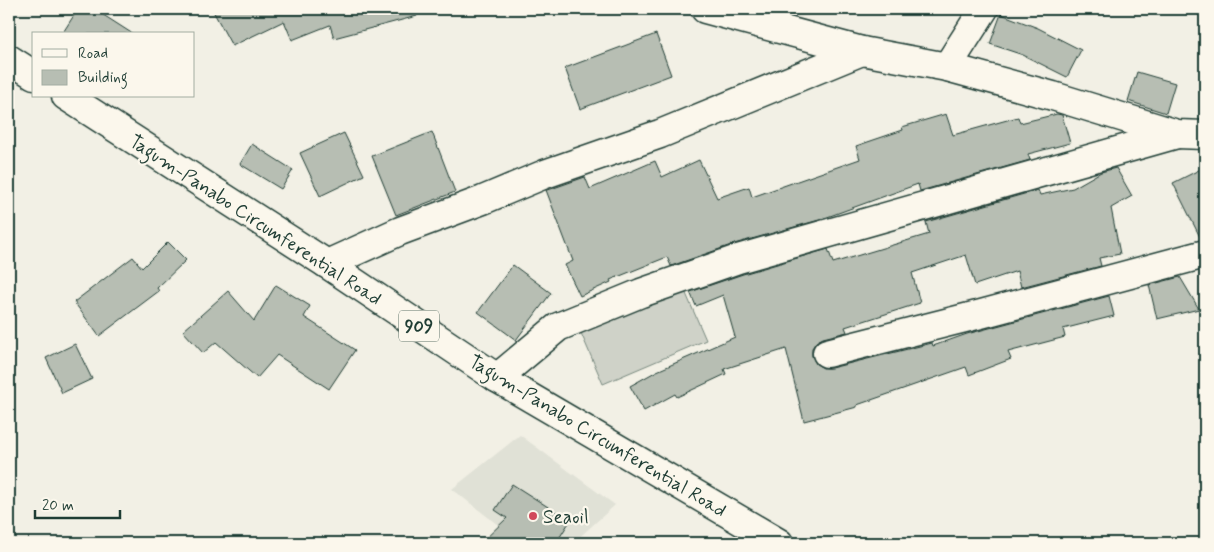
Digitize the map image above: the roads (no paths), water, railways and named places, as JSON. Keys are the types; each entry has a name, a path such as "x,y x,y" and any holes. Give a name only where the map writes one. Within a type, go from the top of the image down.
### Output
{"street":[{"path":"705,9 862,51 947,67 1054,96 1177,134 1205,135"},
{"path":"947,67 984,9"},
{"path":"327,264 400,231 483,200 545,174 660,134 862,51"},
{"path":"9,59 32,74"},
{"name":"Tagum-Panabo Circumferential Road","path":"69,98 327,264 497,378 779,543"},
{"path":"497,378 558,327 641,293 738,259 1177,134"},
{"path":"827,353 1205,254"}],"place":[{"name":"Seaoil","path":"533,516"}]}
